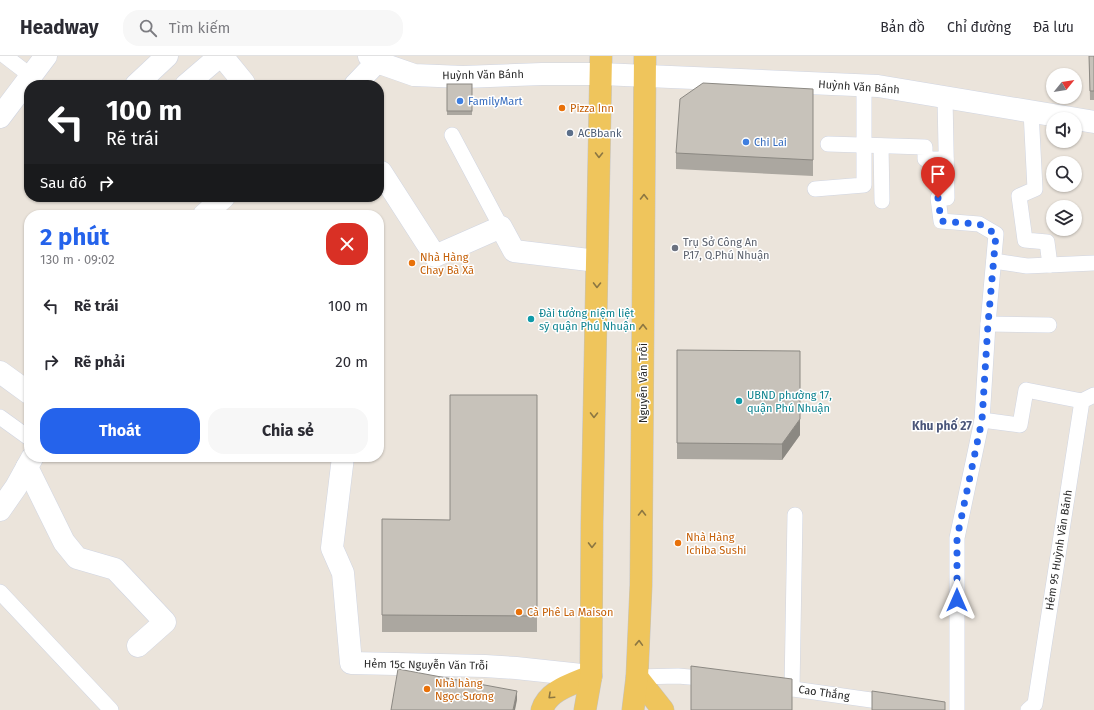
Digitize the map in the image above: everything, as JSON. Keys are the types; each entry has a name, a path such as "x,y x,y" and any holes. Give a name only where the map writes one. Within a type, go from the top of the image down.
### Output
{"main road":[{"path":"586,708 591,676 591,590 601,65"},
{"name":"Nguyễn Văn Trỗi","path":"633,710 637,677 641,585 645,66"},
{"path":"542,710 547,700 554,692 591,676"},
{"path":"637,677 663,710"}],"street":[{"path":"28,80 46,56"},
{"path":"141,80 167,56"},
{"path":"192,80 221,56 241,80"},
{"path":"358,80 373,59"},
{"name":"Huỳnh Văn Bánh","path":"373,59 414,75 463,77 542,74 601,65 645,66 878,86 1094,122"},
{"path":"0,117 24,85"},
{"path":"384,177 435,256 501,227 514,251 597,261"},
{"path":"210,210 218,202"},
{"path":"0,372 24,389"},
{"path":"0,510 16,487 30,462"},
{"path":"30,462 64,542 77,558 115,569 165,622 138,646"},
{"name":"Hẻm 15c Nguyễn Văn Trỗi","path":"342,462 332,548 343,573 351,663 485,666 591,676"}],"lane":[{"path":"6,56 31,76"},
{"path":"815,189 864,185 864,85"},
{"path":"945,97 947,198 938,198 941,221 979,224 996,234 988,324 982,420 957,538 957,710"},
{"path":"1031,111 1035,189 1019,196 1025,240 1046,242 1050,265"},
{"path":"452,135 501,227"},
{"path":"828,144 925,147 925,159 946,159"},
{"path":"881,146 882,201"},
{"path":"994,261 1027,266 1094,263"},
{"path":"988,324 1049,325"},
{"path":"982,420 1020,425 1026,390 1088,398"},
{"name":"Hẻm 95 Huỳnh Văn Bánh","path":"1028,710 1035,704 1088,398"},
{"path":"0,418 24,435"},
{"path":"792,689 795,515"},
{"path":"0,592 111,710"},
{"path":"637,677 678,676 723,681"},
{"name":"Cao Thắng","path":"762,685 908,706"}],"building":[{"path":"1089,56 1094,56 1094,91 1090,91"},
{"name":"Chi Lai","path":"703,83 813,89 813,160 676,153 680,99"},
{"name":"FamilyMart","path":"447,84 472,84 472,111 447,111"},
{"name":"UBND phường 17, quận Phú Nhuận","path":"677,350 800,351 800,419 782,444 677,443"},
{"path":"450,395 537,395 537,616 382,615 382,519 450,520"},
{"path":"691,666 792,679 792,710 691,710"},
{"name":"Nhà hàng Ngọc Sương","path":"398,669 517,691 513,710 391,710"},
{"path":"872,691 945,702 945,710 872,710"}],"place":[{"name":"FamilyMart","path":"460,101"},
{"name":"Pizza Inn","path":"562,108"},
{"name":"ACBbank","path":"570,133"},
{"name":"Chi Lai","path":"746,142"},
{"name":"Trụ Sở Công An P.17, Q.Phú Nhuận","path":"675,248"},
{"name":"Nhà Hàng Chay Bà Xã","path":"412,263"},
{"name":"Đài tưởng niệm liệt sỹ quận Phú Nhuận","path":"531,319"},
{"name":"UBND phường 17, quận Phú Nhuận","path":"739,401"},
{"name":"Nhà Hàng Ichiba Sushi","path":"678,543"},
{"name":"Cà Phê La Maison","path":"519,612"},
{"name":"Nhà hàng Ngọc Sương","path":"427,689"}],"district":[{"name":"Khu phố 27","path":"942,426"}],"route":[{"path":"938,198 941,221 979,224 996,234 988,324 982,420 957,538 957,600"}]}
